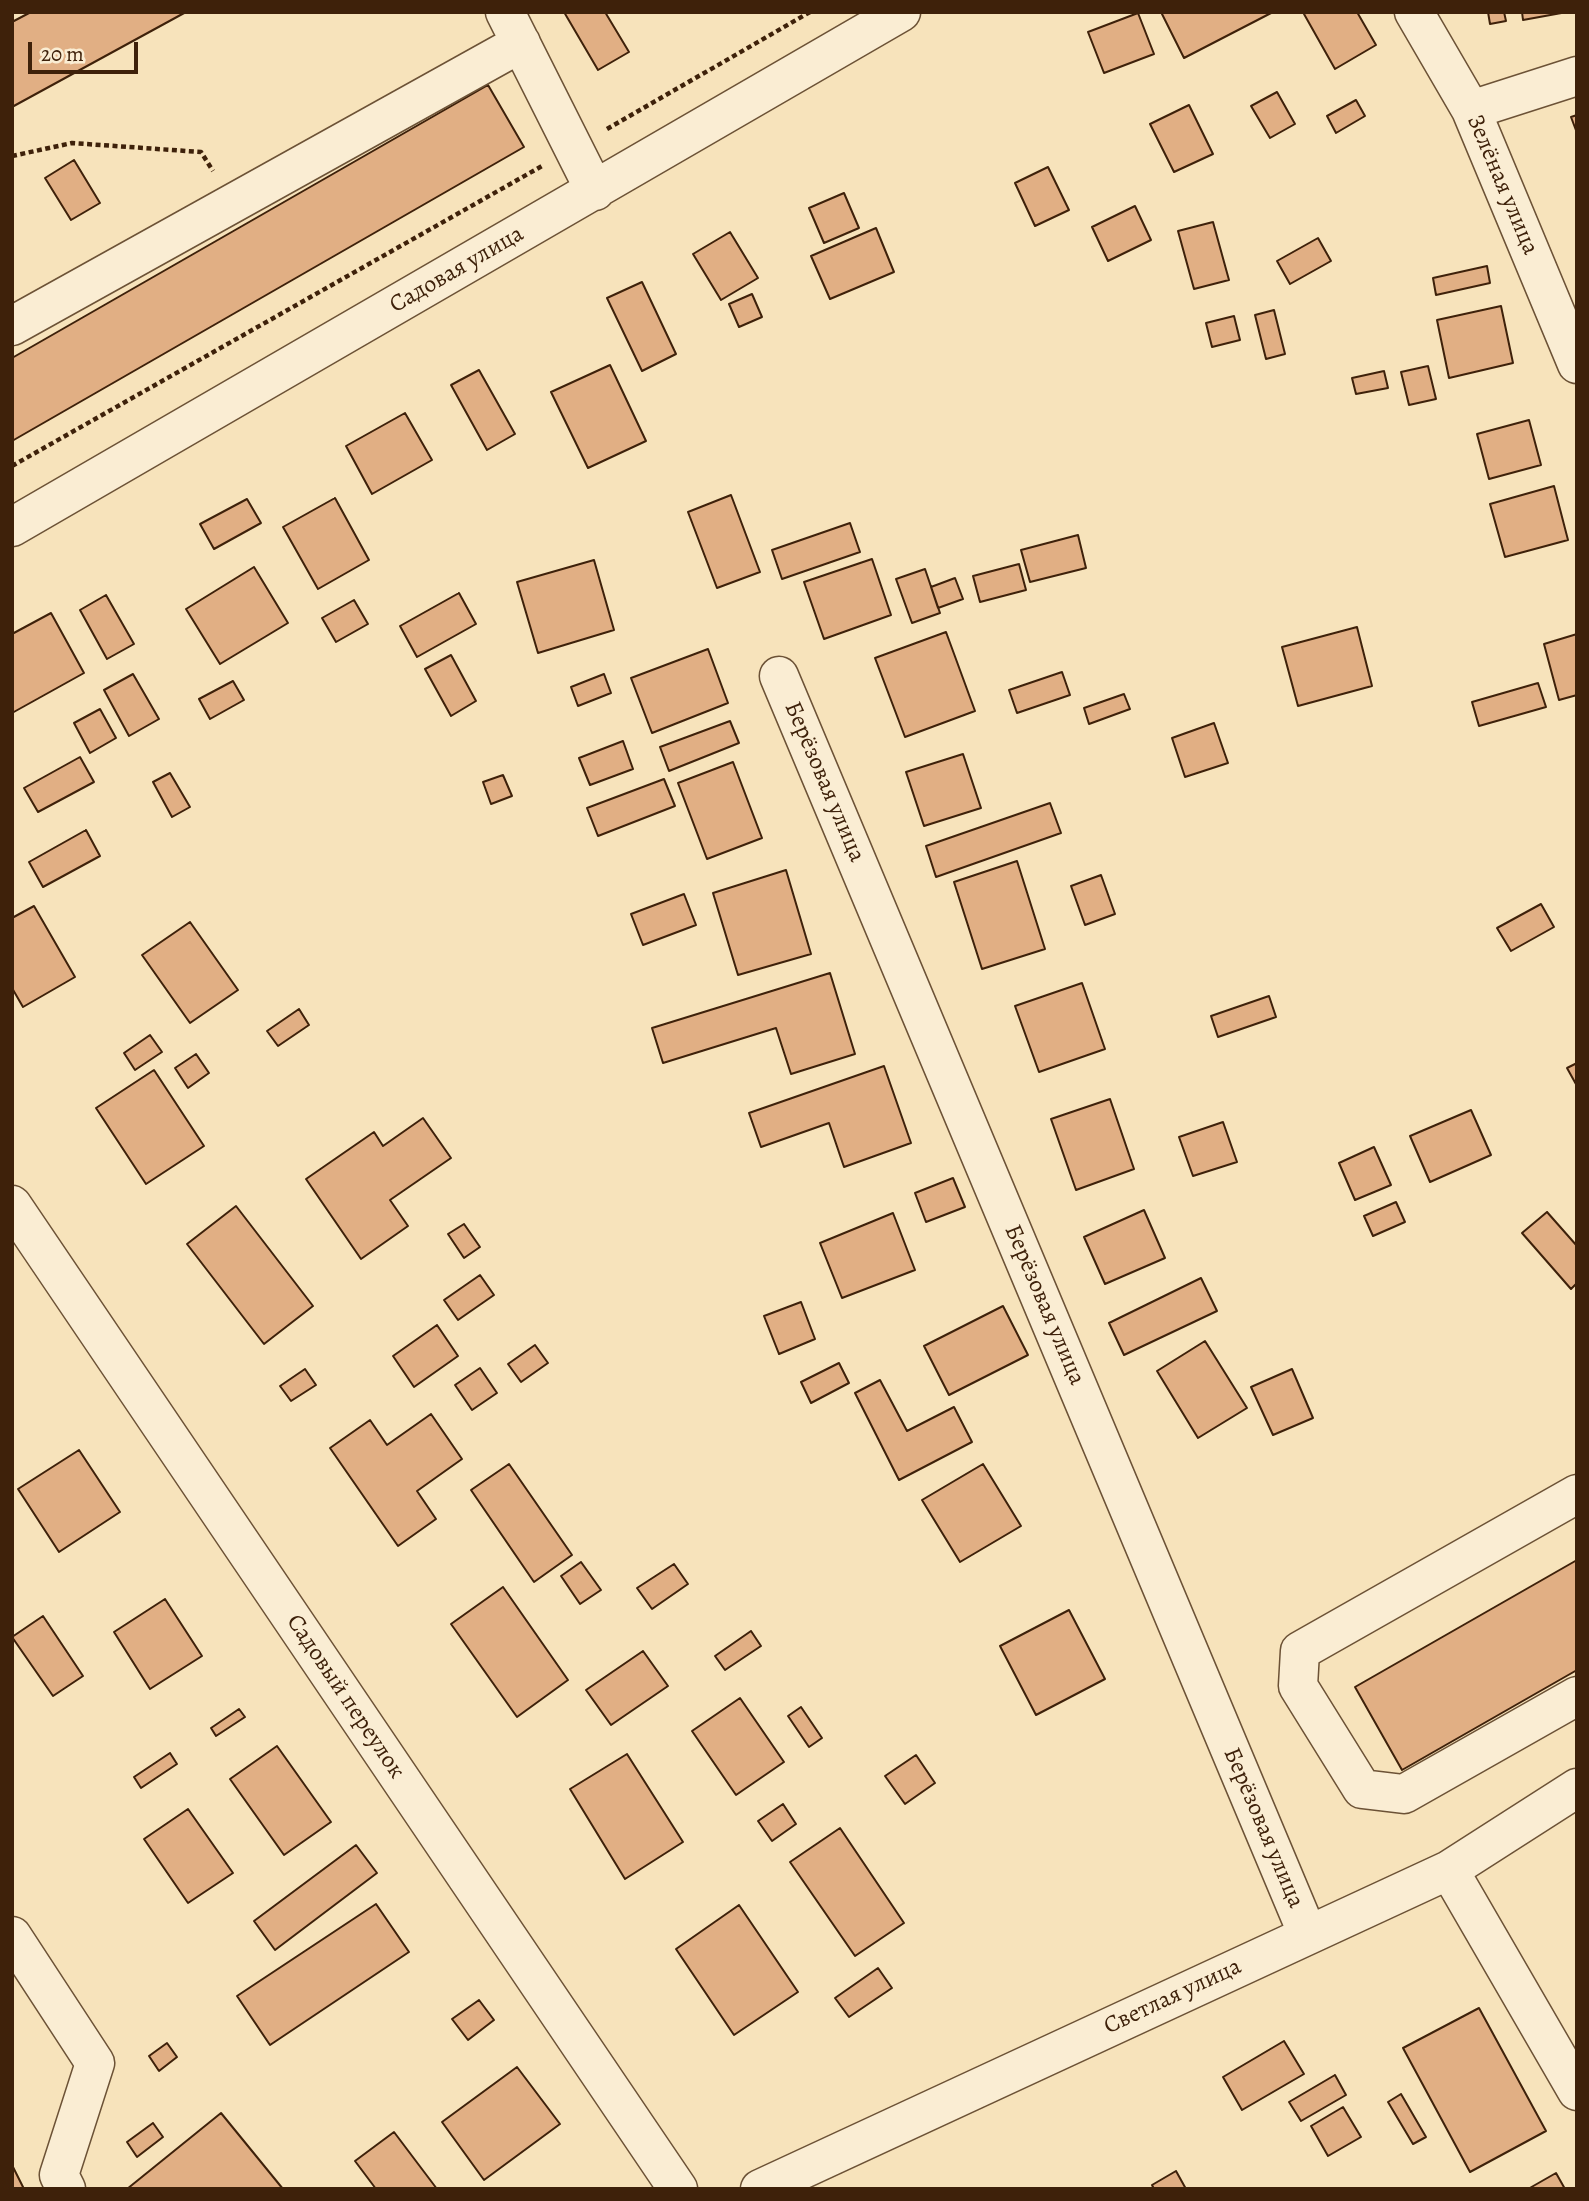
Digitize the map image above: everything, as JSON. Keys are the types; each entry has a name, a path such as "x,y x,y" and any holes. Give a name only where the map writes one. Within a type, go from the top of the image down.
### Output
{"street":[{"name":"Садовая улица","path":"12,527 901,12"},
{"name":"Зелёная улица","path":"1414,12 1471,110 1577,364"},
{"path":"12,326 233,203 513,28 595,191"},
{"path":"1471,110 1577,76"},
{"name":"Берёзовая улица","path":"779,676 1308,1935"},
{"name":"Садовый переулок","path":"12,1205 678,2189"},
{"path":"1577,1494 1300,1651 1298,1686 1362,1789 1404,1794 1577,1696"},
{"name":"Светлая улица","path":"760,2189 1449,1870 1577,1788"},
{"path":"1449,1870 1577,2091"},
{"path":"12,1936 95,2063 59,2175 66,2189"}],"path":[{"path":"12,466 810,12"},
{"path":"12,156 72,143 201,152 233,203"}],"building":[{"path":"31,12 186,12 12,107 12,22"},
{"path":"564,12 605,12 629,52 598,70"},
{"path":"1161,12 1273,12 1184,58"},
{"path":"1357,12 1376,45 1335,69 1304,14"},
{"path":"1488,12 1504,12 1506,21 1490,24"},
{"path":"1522,12 1567,12 1523,20"},
{"path":"1138,13 1154,54 1104,73 1088,32"},
{"path":"488,85 524,147 12,441 12,358"},
{"path":"1277,92 1295,124 1270,138 1251,106"},
{"path":"1356,100 1365,116 1336,133 1327,116"},
{"path":"1189,105 1213,154 1174,172 1150,124"},
{"path":"1577,115 1577,133 1571,117"},
{"path":"74,160 100,203 71,220 45,178"},
{"path":"1048,167 1069,210 1035,226 1015,183"},
{"path":"844,193 859,228 824,243 809,208"},
{"path":"1135,206 1151,240 1108,261 1092,227"},
{"path":"1213,222 1229,280 1194,289 1178,231"},
{"path":"876,228 894,272 830,299 811,256"},
{"path":"730,232 758,278 721,300 693,254"},
{"path":"1318,238 1331,261 1290,284 1277,261"},
{"path":"1487,266 1490,283 1436,295 1433,278"},
{"path":"642,282 676,354 642,371 607,298"},
{"path":"752,294 762,317 739,327 729,304"},
{"path":"1501,306 1513,363 1449,378 1437,320"},
{"path":"1274,310 1285,354 1266,359 1255,315"},
{"path":"1234,316 1240,340 1212,347 1206,323"},
{"path":"610,365 646,441 588,468 551,392"},
{"path":"1428,366 1436,399 1409,405 1401,372"},
{"path":"479,370 515,434 487,450 451,385"},
{"path":"1384,371 1388,388 1356,394 1352,378"},
{"path":"405,413 432,460 372,494 346,446"},
{"path":"1529,420 1541,465 1489,479 1477,434"},
{"path":"1554,486 1568,540 1505,557 1490,504"},
{"path":"731,495 760,572 717,588 688,512"},
{"path":"335,498 369,560 318,589 283,527"},
{"path":"247,499 261,523 214,549 200,524"},
{"path":"850,523 860,552 782,579 772,550"},
{"path":"1078,535 1086,568 1030,582 1021,550"},
{"path":"872,559 891,615 824,639 804,582"},
{"path":"594,560 614,630 538,653 517,582"},
{"path":"1019,564 1026,590 980,602 973,576"},
{"path":"254,567 288,623 220,664 186,609"},
{"path":"925,569 940,613 912,623 896,579"},
{"path":"955,578 963,599 938,608 931,587"},
{"path":"459,593 476,624 417,657 400,626"},
{"path":"106,595 134,644 107,659 80,610"},
{"path":"354,600 368,624 336,642 322,618"},
{"path":"51,613 84,673 12,713 12,634"},
{"path":"1357,627 1372,686 1298,706 1282,647"},
{"path":"946,632 975,711 905,737 875,658"},
{"path":"1577,634 1577,695 1559,700 1544,644"},
{"path":"708,649 728,703 652,733 631,678"},
{"path":"451,655 476,701 451,716 425,669"},
{"path":"1062,672 1070,695 1017,713 1009,690"},
{"path":"133,674 159,719 129,736 104,690"},
{"path":"604,674 611,693 578,706 571,687"},
{"path":"233,681 244,700 210,719 199,699"},
{"path":"1538,683 1546,707 1479,726 1472,702"},
{"path":"1124,694 1130,709 1089,724 1084,708"},
{"path":"100,709 116,738 90,753 74,723"},
{"path":"730,721 739,743 669,771 660,747"},
{"path":"1214,723 1228,763 1185,777 1172,738"},
{"path":"623,741 633,769 590,785 579,758"},
{"path":"963,754 981,808 924,826 906,772"},
{"path":"80,757 94,782 38,812 24,788"},
{"path":"733,762 762,838 707,859 678,783"},
{"path":"170,773 190,807 172,817 153,782"},
{"path":"503,775 512,796 491,804 483,782"},
{"path":"664,779 675,806 598,836 587,808"},
{"path":"1050,803 1061,833 936,877 926,846"},
{"path":"86,830 100,856 43,887 29,862"},
{"path":"1017,861 1045,949 982,969 954,882"},
{"path":"786,870 811,954 738,975 713,893"},
{"path":"1101,875 1115,914 1085,925 1071,886"},
{"path":"684,894 696,925 643,945 631,914"},
{"path":"1541,904 1554,927 1511,951 1497,928"},
{"path":"34,906 75,977 23,1007 12,988 12,918"},
{"path":"190,922 238,990 190,1023 142,955"},
{"path":"830,973 855,1054 791,1074 776,1028 663,1063 652,1028"},
{"path":"1082,983 1105,1049 1039,1072 1015,1006"},
{"path":"1269,996 1276,1017 1218,1037 1211,1016"},
{"path":"299,1009 309,1025 278,1046 267,1031"},
{"path":"150,1035 162,1052 135,1070 124,1053"},
{"path":"196,1054 209,1073 188,1088 175,1068"},
{"path":"1577,1063 1577,1086 1567,1068"},
{"path":"884,1066 911,1143 844,1167 829,1123 761,1147 749,1113"},
{"path":"154,1070 204,1146 146,1184 96,1108"},
{"path":"1110,1099 1134,1169 1076,1190 1051,1119"},
{"path":"1471,1110 1491,1155 1430,1182 1410,1136"},
{"path":"423,1118 451,1158 390,1200 408,1226 361,1259 306,1179 374,1132 383,1146"},
{"path":"1223,1122 1237,1162 1193,1176 1179,1137"},
{"path":"1374,1147 1391,1185 1355,1200 1339,1163"},
{"path":"953,1178 965,1207 926,1222 915,1193"},
{"path":"1396,1202 1405,1222 1373,1236 1364,1216"},
{"path":"236,1206 313,1306 264,1344 187,1244"},
{"path":"1144,1210 1165,1258 1105,1284 1084,1237"},
{"path":"1547,1212 1577,1246 1577,1283 1571,1289 1522,1233"},
{"path":"893,1213 915,1270 842,1298 820,1243"},
{"path":"464,1224 480,1247 464,1258 448,1234"},
{"path":"480,1275 494,1295 458,1320 444,1300"},
{"path":"1201,1278 1217,1311 1124,1355 1109,1323"},
{"path":"801,1302 815,1339 779,1354 764,1316"},
{"path":"1003,1306 1028,1355 949,1395 924,1346"},
{"path":"437,1325 458,1356 414,1387 393,1356"},
{"path":"1205,1341 1247,1408 1198,1438 1157,1371"},
{"path":"535,1345 548,1363 521,1382 508,1364"},
{"path":"839,1363 849,1383 811,1403 801,1382"},
{"path":"480,1368 497,1393 472,1410 455,1385"},
{"path":"305,1369 316,1385 291,1401 280,1386"},
{"path":"1292,1369 1313,1418 1273,1435 1251,1387"},
{"path":"880,1380 907,1431 954,1407 972,1442 899,1480 855,1393"},
{"path":"431,1414 462,1459 417,1491 436,1519 398,1546 330,1448 370,1420 387,1445"},
{"path":"79,1450 120,1512 59,1552 18,1489"},
{"path":"509,1464 572,1555 534,1582 471,1490"},
{"path":"983,1464 1021,1526 960,1562 922,1500"},
{"path":"1577,1560 1577,1670 1402,1770 1355,1687"},
{"path":"581,1562 601,1590 580,1604 561,1576"},
{"path":"674,1564 688,1584 652,1609 637,1588"},
{"path":"503,1587 568,1680 517,1717 451,1624"},
{"path":"165,1599 202,1656 150,1689 114,1632"},
{"path":"1069,1610 1105,1679 1036,1715 1000,1646"},
{"path":"43,1616 83,1676 53,1696 12,1637"},
{"path":"751,1631 761,1646 725,1670 715,1656"},
{"path":"643,1651 668,1686 611,1725 586,1690"},
{"path":"740,1698 784,1762 736,1795 692,1731"},
{"path":"801,1707 822,1738 809,1747 788,1716"},
{"path":"239,1709 245,1717 216,1736 211,1728"},
{"path":"277,1746 331,1822 284,1855 230,1779"},
{"path":"170,1753 177,1764 141,1788 134,1777"},
{"path":"627,1754 683,1842 625,1879 570,1789"},
{"path":"916,1755 935,1783 905,1804 885,1776"},
{"path":"783,1804 796,1824 772,1841 758,1821"},
{"path":"188,1809 233,1873 188,1903 144,1839"},
{"path":"840,1828 904,1923 855,1956 790,1862"},
{"path":"356,1845 377,1873 275,1950 254,1921"},
{"path":"376,1904 409,1952 270,2045 237,1996"},
{"path":"739,1905 798,1992 734,2035 676,1949"},
{"path":"878,1968 892,1988 849,2017 835,1998"},
{"path":"479,2000 494,2020 468,2040 452,2019"},
{"path":"1479,2008 1546,2131 1470,2172 1403,2048"},
{"path":"1284,2041 1304,2074 1242,2110 1223,2077"},
{"path":"167,2043 177,2057 159,2071 149,2056"},
{"path":"517,2067 560,2124 484,2180 442,2122"},
{"path":"1335,2075 1346,2095 1301,2121 1289,2102"},
{"path":"1401,2094 1426,2137 1413,2144 1388,2102"},
{"path":"1343,2107 1361,2137 1328,2156 1311,2126"},
{"path":"221,2113 283,2189 127,2189"},
{"path":"153,2123 163,2137 137,2157 127,2142"},
{"path":"394,2132 437,2189 376,2189 355,2161"},
{"path":"12,2165 24,2189 12,2189"},
{"path":"1176,2171 1186,2189 1154,2189 1152,2185"},
{"path":"1556,2173 1565,2189 1528,2189"}]}
